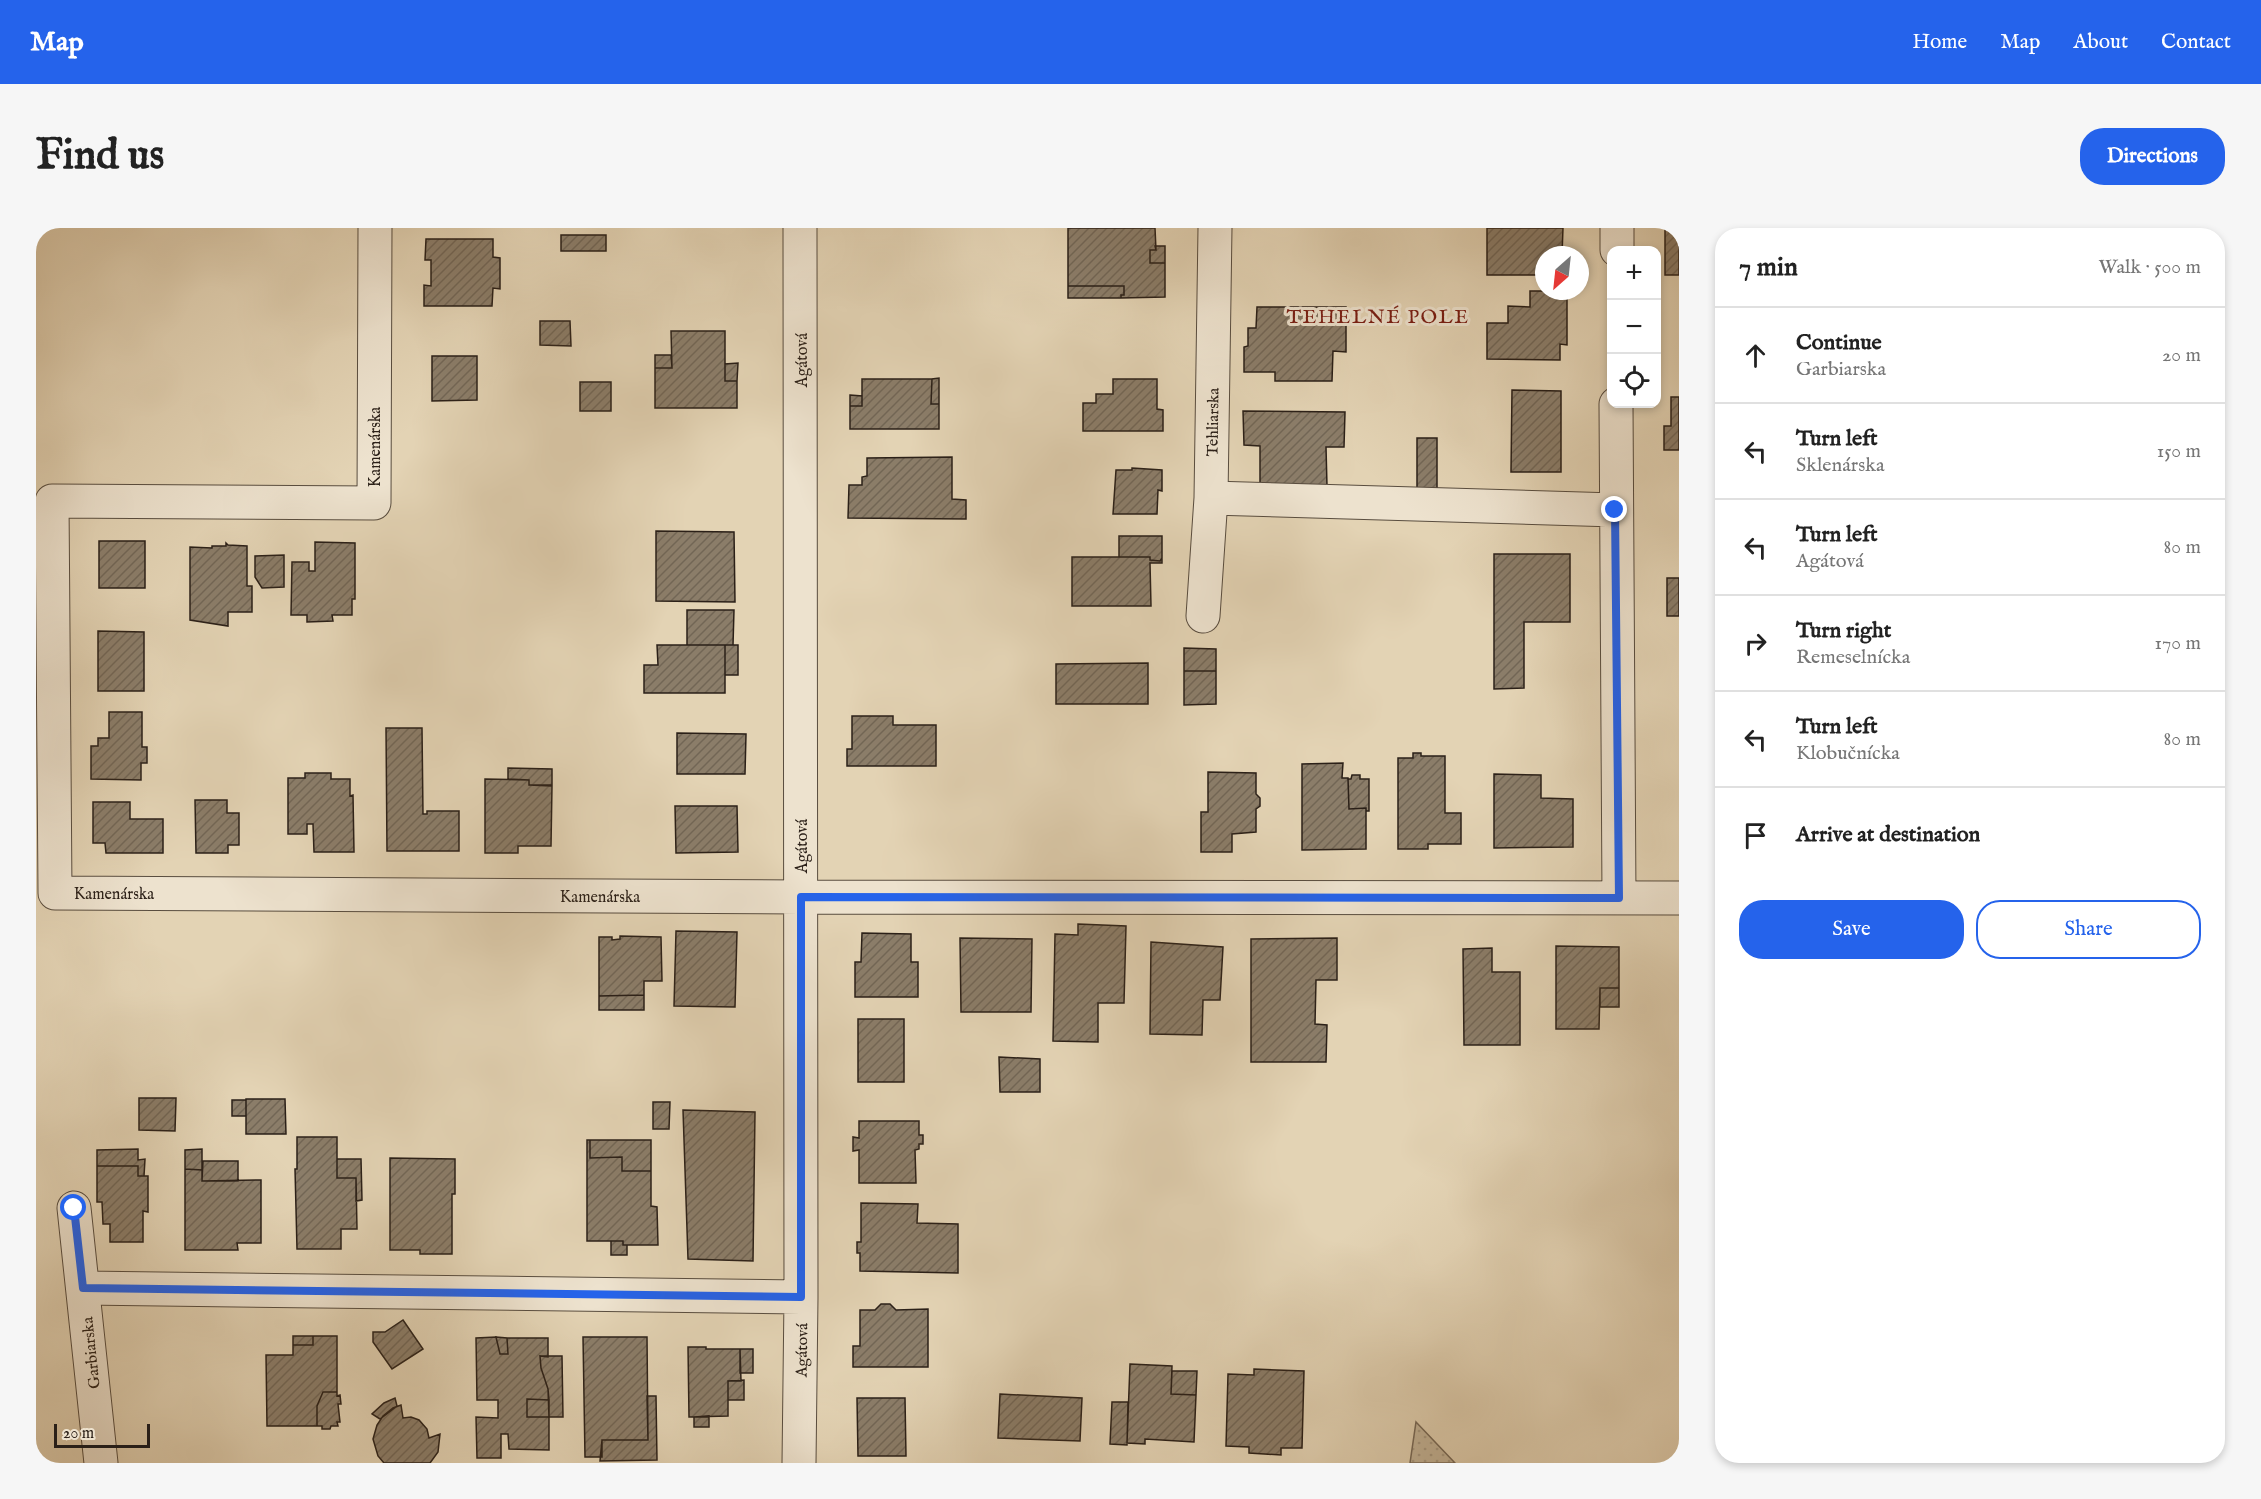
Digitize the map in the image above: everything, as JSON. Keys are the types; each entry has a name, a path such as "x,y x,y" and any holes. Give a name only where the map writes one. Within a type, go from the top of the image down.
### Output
{"street":[{"name":"Kamenárska","path":"375,228 374,503 52,501 56,893 801,897"},
{"name":"Agátová","path":"799,1463 801,1297 800,228"},
{"name":"Tehliarska","path":"1203,616 1211,498 1215,228"},
{"path":"1617,228 1617,246"},
{"path":"1616,408 1619,898"},
{"path":"1211,498 1615,510"},
{"path":"801,897 1679,898"},
{"name":"Garbiarska","path":"74,1208 101,1463"},
{"path":"83,1288 801,1297"}],"shaded area":[{"path":"1416,1422 1455,1463 1410,1463"}],"building":[{"path":"1068,228 1155,228 1156,250 1150,250 1150,263 1165,263 1165,297 1121,298 1121,295 1124,295 1124,286 1068,286"},
{"path":"1487,228 1563,228 1562,246 1535,246 1535,275 1487,275"},
{"path":"1665,229 1679,229 1679,275 1665,275"},
{"path":"561,235 606,235 606,251 561,251"},
{"path":"426,239 493,239 493,257 500,258 500,289 493,288 492,306 424,306 424,285 431,286 431,260 425,260"},
{"path":"1155,246 1165,246 1165,263 1150,263 1150,250 1156,250"},
{"path":"1068,286 1124,286 1124,295 1121,295 1121,298 1068,298"},
{"path":"1530,291 1535,291 1535,300 1567,300 1567,345 1560,344 1560,360 1487,359 1487,323 1508,323 1508,306 1530,307"},
{"path":"1257,307 1346,307 1346,352 1333,351 1332,381 1275,381 1275,372 1244,372 1244,347 1248,346 1248,328 1256,328"},
{"path":"540,321 570,321 571,346 540,345"},
{"path":"671,331 725,331 725,381 737,381 737,408 655,408 655,368 672,368"},
{"path":"655,355 671,355 672,368 655,368"},
{"path":"432,356 477,356 477,400 432,401"},
{"path":"738,363 737,381 725,381 725,364"},
{"path":"939,378 939,404 931,404 932,379"},
{"path":"862,379 932,379 931,404 939,404 939,429 850,429 850,406 862,406"},
{"path":"1113,379 1157,379 1157,409 1163,410 1163,431 1083,431 1083,403 1096,403 1096,394 1113,394"},
{"path":"580,382 611,382 611,411 580,411"},
{"path":"1512,390 1561,391 1561,472 1511,472"},
{"path":"850,395 862,396 862,406 850,406"},
{"path":"1671,397 1679,397 1679,450 1664,450 1664,426 1671,426"},
{"path":"1243,411 1345,412 1344,447 1326,447 1327,486 1260,485 1260,446 1244,445"},
{"path":"1417,438 1437,438 1437,491 1417,491"},
{"path":"952,457 952,499 966,500 966,519 848,518 849,485 862,485 862,477 867,476 867,458"},
{"path":"1132,468 1162,470 1162,491 1158,490 1157,514 1113,514 1116,470 1132,470"},
{"path":"656,531 734,532 735,602 656,601"},
{"path":"1119,536 1162,536 1162,558 1160,561 1150,560 1150,557 1119,557"},
{"path":"99,541 145,541 145,588 99,588"},
{"path":"315,542 355,543 355,599 352,599 352,615 332,615 333,621 307,622 307,615 291,615 292,562 309,562 309,571 315,571"},
{"path":"226,543 247,546 247,586 252,586 252,612 228,612 228,626 190,620 190,547 212,548 212,546 226,546"},
{"path":"1494,554 1570,554 1570,622 1524,622 1524,688 1494,689"},
{"path":"284,555 284,587 262,588 255,577 255,556"},
{"path":"1072,557 1150,557 1150,560 1160,561 1162,558 1162,563 1150,563 1151,606 1072,606"},
{"path":"1667,578 1679,578 1679,616 1667,616"},
{"path":"687,610 734,610 733,645 687,645"},
{"path":"98,631 144,632 144,691 98,691"},
{"path":"657,645 725,645 725,693 644,693 644,665 658,665"},
{"path":"725,645 738,645 738,675 725,675"},
{"path":"1184,648 1216,649 1216,671 1184,671"},
{"path":"1148,663 1148,704 1056,704 1056,664"},
{"path":"1184,671 1216,671 1216,704 1184,705"},
{"path":"109,712 142,712 142,747 147,747 147,763 141,763 141,780 91,779 91,746 98,746 98,738 109,738"},
{"path":"852,716 893,716 893,725 936,725 936,766 847,766 847,749 852,749"},
{"path":"386,728 422,728 423,814 427,814 427,811 459,811 459,851 387,851"},
{"path":"677,733 746,734 745,774 677,774"},
{"path":"1413,753 1421,753 1421,756 1445,756 1445,813 1461,813 1461,844 1428,844 1428,849 1398,849 1398,758 1413,758"},
{"path":"1343,763 1342,778 1348,778 1349,809 1366,808 1366,849 1302,850 1302,764"},
{"path":"508,768 552,769 552,785 529,785 529,780 508,779"},
{"path":"1208,772 1256,773 1256,794 1260,798 1260,806 1256,809 1256,832 1232,834 1232,852 1201,852 1201,812 1208,812"},
{"path":"305,773 331,773 331,779 350,779 350,796 353,795 354,852 314,852 313,824 307,824 307,834 288,834 288,778 305,778"},
{"path":"1494,774 1541,775 1541,798 1573,799 1573,847 1494,848"},
{"path":"1352,775 1360,775 1360,779 1369,779 1369,811 1366,811 1366,808 1349,809 1348,779 1351,779"},
{"path":"485,779 529,780 529,785 552,786 551,846 518,846 518,853 485,853"},
{"path":"195,800 227,800 227,813 239,813 239,845 228,845 228,853 196,853"},
{"path":"93,802 130,802 130,819 163,819 163,853 106,853 105,843 93,843"},
{"path":"675,806 737,806 738,852 676,853"},
{"path":"1078,924 1126,926 1124,1003 1098,1003 1098,1042 1053,1041 1055,934 1078,935"},
{"path":"676,931 737,932 735,1007 674,1006"},
{"path":"862,933 911,934 911,962 918,962 918,997 855,997 855,962 861,962"},
{"path":"620,936 661,937 662,981 644,981 644,995 599,996 599,937 612,937 612,940 620,939"},
{"path":"960,938 1032,939 1031,1012 961,1012"},
{"path":"1337,938 1337,980 1316,980 1315,1024 1327,1025 1326,1062 1251,1062 1251,939"},
{"path":"1151,942 1223,947 1220,1000 1203,1000 1202,1035 1150,1034"},
{"path":"1556,946 1619,947 1619,988 1600,988 1599,1029 1556,1029"},
{"path":"1492,948 1492,972 1520,972 1520,1045 1464,1045 1463,949"},
{"path":"1600,988 1619,988 1619,1007 1600,1007"},
{"path":"644,995 644,1010 599,1010 599,996"},
{"path":"858,1019 904,1019 904,1082 858,1082"},
{"path":"999,1057 1040,1059 1040,1092 1000,1092"},
{"path":"139,1098 176,1098 175,1131 139,1130"},
{"path":"246,1099 285,1099 286,1134 246,1134"},
{"path":"232,1100 246,1100 246,1116 232,1116"},
{"path":"653,1102 670,1102 669,1129 653,1129"},
{"path":"683,1110 755,1112 753,1261 688,1259"},
{"path":"859,1121 919,1121 919,1135 923,1135 923,1144 919,1144 919,1149 915,1150 916,1183 859,1183 859,1150 853,1151 853,1137 859,1138"},
{"path":"297,1137 337,1137 337,1178 356,1178 357,1229 341,1229 341,1249 297,1249 295,1169 297,1169"},
{"path":"587,1140 590,1140 590,1158 622,1157 622,1171 651,1171 651,1206 657,1207 658,1245 623,1245 623,1241 587,1241"},
{"path":"590,1140 651,1140 651,1171 622,1171 622,1157 590,1158"},
{"path":"138,1149 138,1160 145,1159 144,1176 138,1176 138,1166 97,1166 97,1150"},
{"path":"202,1149 202,1170 185,1169 185,1150"},
{"path":"390,1158 455,1159 455,1194 452,1194 452,1254 420,1254 420,1250 390,1250"},
{"path":"337,1159 361,1159 362,1200 356,1201 356,1178 337,1178"},
{"path":"203,1161 238,1161 238,1181 202,1181"},
{"path":"97,1166 138,1166 138,1176 148,1176 148,1212 143,1211 143,1242 110,1242 110,1224 103,1224 102,1202 97,1202"},
{"path":"185,1169 202,1170 202,1181 261,1180 261,1243 237,1243 238,1250 185,1250"},
{"path":"861,1203 918,1204 917,1223 958,1224 958,1273 860,1271 860,1253 857,1253 857,1242 861,1242"},
{"path":"611,1241 623,1241 623,1245 627,1245 627,1255 611,1255"},
{"path":"881,1304 890,1304 896,1310 928,1309 928,1367 853,1367 853,1346 860,1346 860,1310 875,1310"},
{"path":"403,1320 423,1349 392,1369 373,1342 373,1332 385,1332"},
{"path":"293,1336 313,1336 313,1345 293,1345"},
{"path":"313,1336 337,1336 337,1392 323,1392 317,1406 317,1426 267,1426 266,1355 293,1355 293,1345 313,1345"},
{"path":"496,1337 500,1354 508,1354 507,1338 548,1338 548,1357 540,1356 549,1400 527,1399 527,1417 549,1417 549,1450 509,1449 508,1434 501,1434 501,1458 477,1458 476,1417 498,1418 498,1400 477,1400 476,1338"},
{"path":"496,1337 507,1338 508,1354 500,1354"},
{"path":"583,1337 647,1337 648,1440 602,1440 602,1457 585,1457"},
{"path":"688,1347 740,1349 741,1381 728,1381 728,1416 689,1417"},
{"path":"740,1349 753,1349 753,1373 740,1373"},
{"path":"540,1356 562,1356 563,1417 549,1417 548,1389 541,1368"},
{"path":"1130,1364 1172,1366 1171,1394 1196,1395 1194,1442 1145,1439 1145,1444 1127,1443"},
{"path":"1254,1369 1304,1371 1302,1448 1281,1448 1281,1455 1249,1453 1249,1447 1226,1446 1228,1374 1254,1375"},
{"path":"1172,1371 1197,1371 1196,1395 1171,1394"},
{"path":"744,1380 744,1400 728,1400 728,1381"},
{"path":"323,1392 337,1392 337,1396 340,1395 341,1404 338,1404 340,1422 337,1422 338,1426 331,1426 330,1429 317,1426 317,1406"},
{"path":"1000,1394 1082,1398 1080,1441 998,1438"},
{"path":"647,1396 656,1396 657,1460 600,1461 602,1440 648,1440"},
{"path":"395,1398 397,1406 380,1419 372,1414 384,1403"},
{"path":"857,1398 905,1398 906,1456 858,1456"},
{"path":"527,1399 549,1400 549,1417 527,1417"},
{"path":"1112,1402 1128,1402 1127,1445 1110,1444"},
{"path":"401,1405 403,1418 411,1417 419,1420 427,1429 429,1438 440,1434 438,1452 430,1463 384,1463 378,1456 373,1439 377,1425 383,1416"},
{"path":"709,1416 709,1427 694,1427 694,1417"}],"district":[{"name":"TEHELNÉ POLE","path":"1378,316"}],"route":[{"path":"74,1208 83,1288 801,1297 801,897 1619,898 1615,510"}]}
